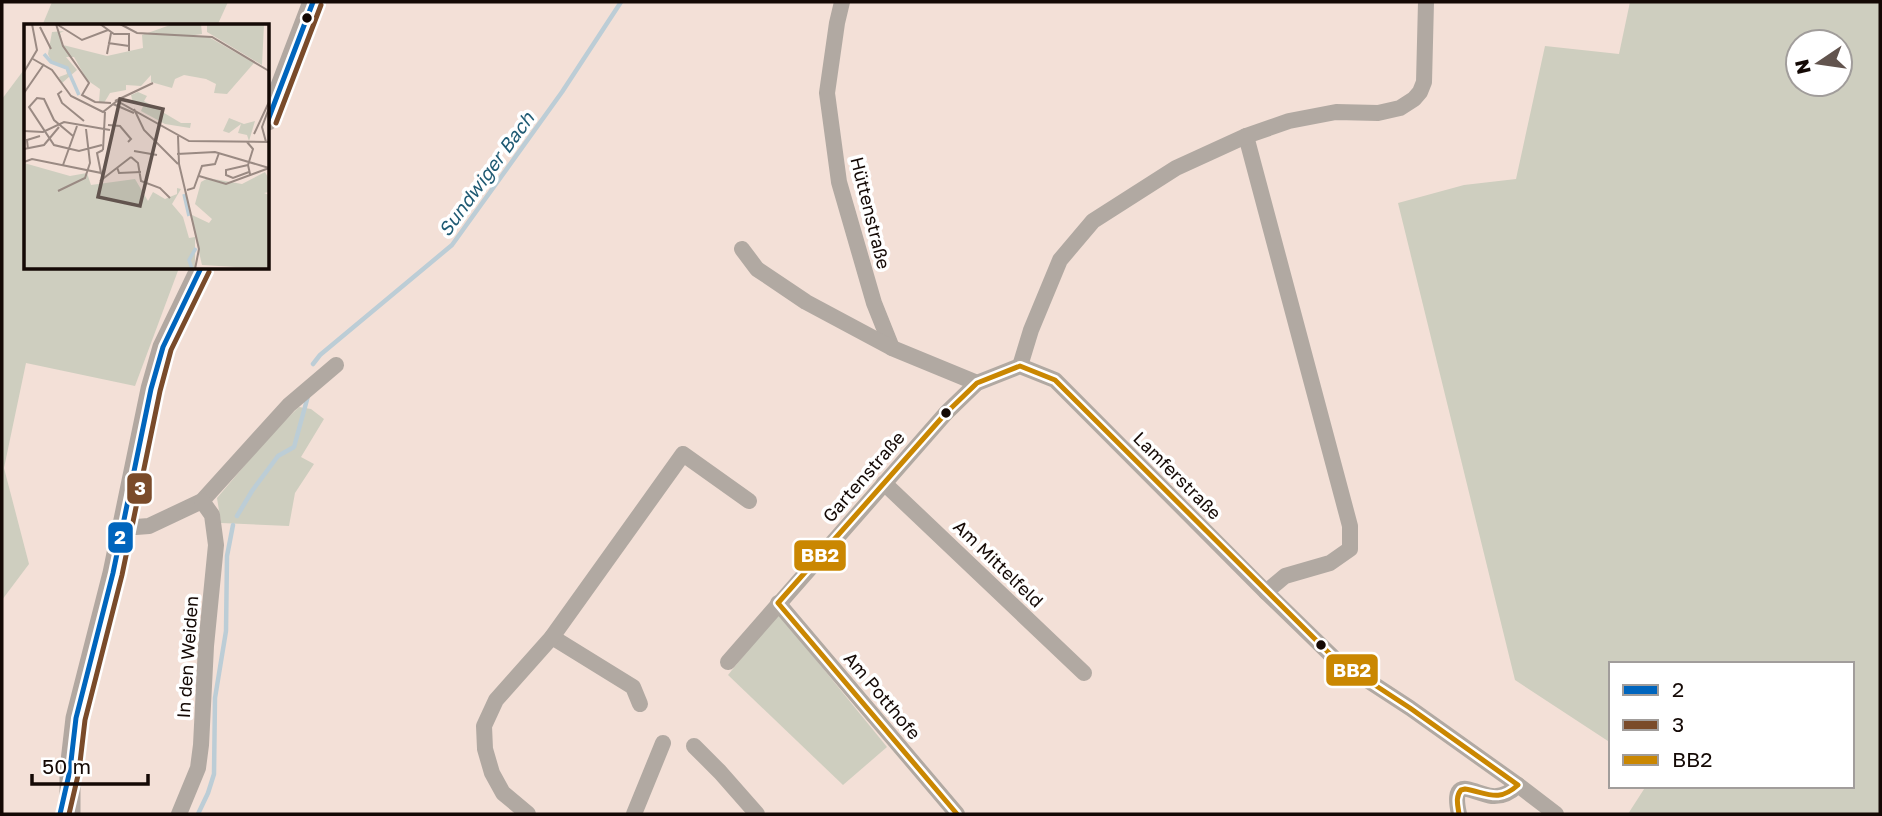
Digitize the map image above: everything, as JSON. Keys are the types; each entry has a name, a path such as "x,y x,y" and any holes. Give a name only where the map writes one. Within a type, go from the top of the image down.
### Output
{"main road":[{"path":"270,115 313,2"},
{"path":"60,814 70,770 79,706 105,607 151,389 163,347 200,270"},
{"path":"70,770 70,814"}],"street":[{"name":"Hüttenstraße","path":"842,2 827,93 839,182 874,303 892,348"},
{"path":"742,249 757,269 806,302 892,348 976,383 1020,366 1031,330 1060,260 1093,221 1176,168 1246,136 1289,121 1336,112 1378,113 1400,108 1414,99 1424,82 1426,2"},
{"path":"1246,136 1350,526 1350,549 1330,563 1285,576 1266,592"},
{"path":"123,524 149,526 202,502 289,405 336,365"},
{"name":"Lamferstraße","path":"1020,366 1055,380 1335,659 1410,708 1556,814"},
{"name":"Gartenstraße","path":"729,662 946,412 976,383"},
{"path":"528,814 503,793 492,773 485,749 484,726 496,700 552,636 683,454 748,501"},
{"name":"Am Mittelfeld","path":"884,483 1084,673"},
{"name":"In den Weiden","path":"179,814 198,768 216,545 212,515 202,502"},
{"name":"Am Potthofe","path":"778,604 957,814"},
{"path":"552,636 633,687 640,704"},
{"path":"634,814 663,743"},
{"path":"694,746 757,814"},
{"path":"1459,814 1457,799 1458,793 1463,789 1501,796 1518,785"}],"shaded area":[{"path":"52,2 228,2 218,24 43,24"},
{"path":"1630,2 1880,2 1880,814 1628,814 1645,788 1854,788 1854,662 1609,662 1609,742 1515,680 1398,203 1464,185 1516,179 1545,46 1619,54"},
{"path":"24,70 24,270 178,270 135,386 26,363 4,468 29,564 2,600 2,99"},
{"path":"299,407 311,409 324,419 301,457 314,464 295,493 289,526 221,523 217,498 272,433"},
{"path":"778,613 887,747 843,785 728,675"}],"waterway":[{"name":"Sundwiger Bach","path":"313,364 320,355 452,245 562,92 621,2"},
{"name":"Sundwiger Bach","path":"237,516 278,456 294,447 308,396"},
{"name":"Sundwiger Bach","path":"198,814 214,774 215,698 226,631 227,556 233,525"}],"transit line":[{"name":"2","path":"270,115 313,2"},
{"name":"3","path":"276,123 321,5"},
{"name":"2","path":"60,814 70,770 76,718 113,573 151,389 163,347 200,270"},
{"name":"3","path":"69,814 79,771 85,720 122,575 160,391 171,350 209,272"},
{"name":"BB2","path":"957,814 778,603 946,413 977,383 1020,366 1055,380 1335,659 1410,708 1518,785 1499,795 1461,790 1457,799 1459,814"}]}
